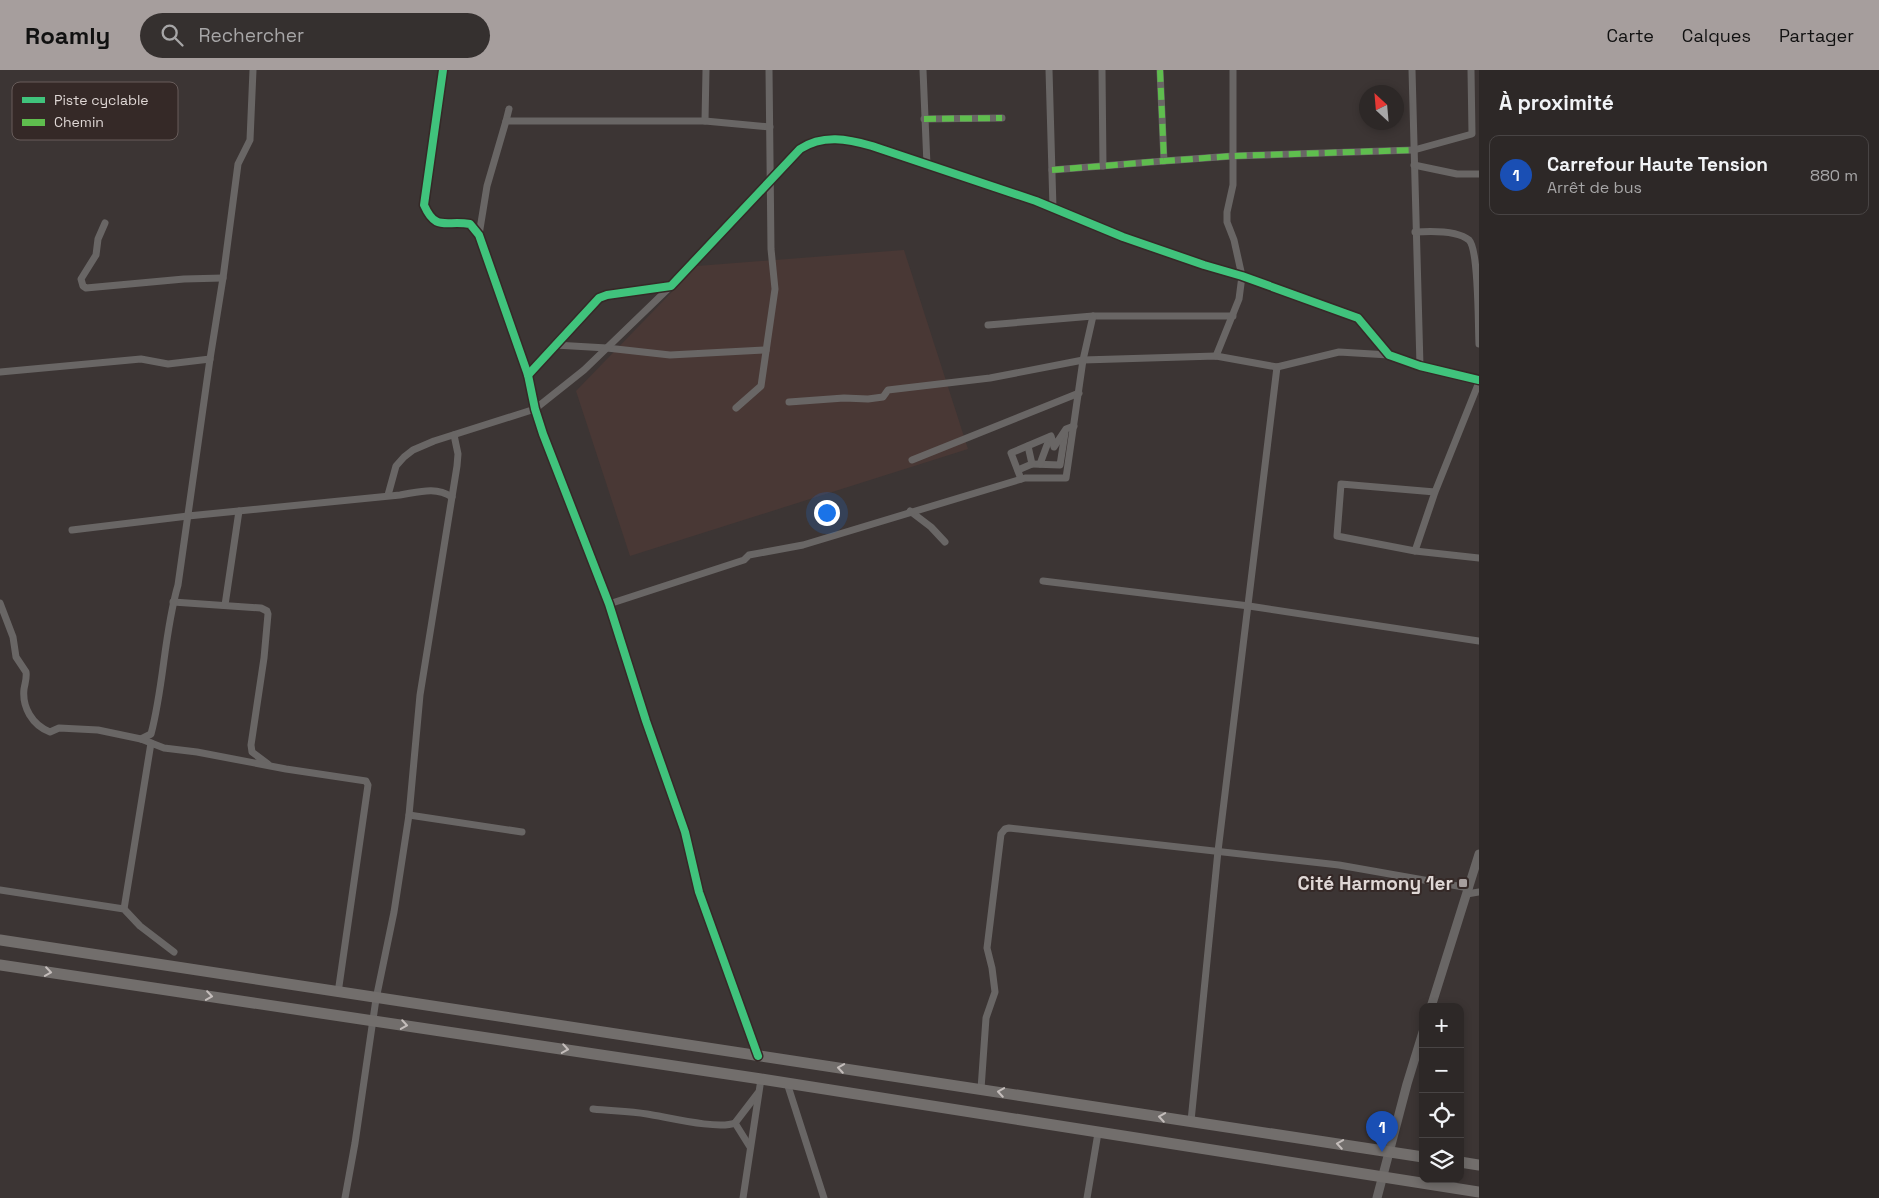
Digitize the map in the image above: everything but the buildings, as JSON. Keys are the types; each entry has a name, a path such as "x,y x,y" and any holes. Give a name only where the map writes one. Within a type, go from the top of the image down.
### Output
{"highway":[{"path":"0,940 376,999 1419,1156"},
{"path":"0,965 374,1020 1479,1192"},
{"path":"1464,1163 1479,1165"}],"street":[{"path":"141,739 149,736 153,728 160,693 173,602 178,585 238,164 250,140 253,70"},
{"path":"443,70 424,204 430,218 442,224 456,222 470,224 478,235 528,375 535,409 609,604 646,721 685,832 699,892 758,1056"},
{"path":"705,121 706,70"},
{"path":"736,408 761,386 775,289 771,249 769,70"},
{"path":"923,70 927,165"},
{"path":"1049,70 1053,208"},
{"path":"1102,70 1103,166"},
{"path":"1160,70 1164,161"},
{"path":"1216,356 1239,299 1242,276 1227,212 1233,185 1233,70"},
{"path":"1412,70 1420,366"},
{"path":"1052,170 1233,156 1414,150 1472,134 1471,70"},
{"path":"478,235 487,186 509,109"},
{"path":"924,119 1002,118"},
{"path":"506,121 705,121 770,127"},
{"path":"388,496 396,466 399,461 413,450 434,441 535,409 584,370 671,286 800,149 808,144 830,138 851,140 927,165 1053,208 1124,237 1242,276 1358,318 1389,355"},
{"path":"1414,165 1457,174 1479,174"},
{"path":"105,222 98,238 96,255 81,279 83,286 86,288 184,279 223,278"},
{"path":"1416,232 1438,231 1461,236 1469,240 1472,245 1477,262 1479,344"},
{"path":"528,375 599,298 607,294 671,286"},
{"path":"988,325 1092,316 1233,316"},
{"path":"609,604 744,560 749,555 803,545 910,511 1021,479 1066,478 1083,360 1092,316"},
{"path":"555,345 607,348 670,355 766,350"},
{"path":"789,402 883,397 888,390 990,378 1083,360 1216,356 1277,367 1339,352 1389,355 1420,366 1479,381 1435,492 1416,551"},
{"path":"0,372 141,359 168,364 210,359"},
{"path":"1191,1122 1218,852 1277,367"},
{"path":"912,460 1079,393"},
{"path":"1051,436 1054,446 1066,429 1074,426"},
{"path":"1018,470 1036,464 1060,465 1066,429"},
{"path":"345,1198 376,999 394,912 409,815 420,695 458,454 454,435"},
{"path":"1021,479 1011,453 1051,436"},
{"path":"1036,464 1051,436"},
{"path":"1028,446 1036,464"},
{"path":"1435,492 1341,484 1337,536 1416,551 1479,558"},
{"path":"72,530 188,516 400,495 428,490 438,490 452,498"},
{"path":"225,605 239,511"},
{"path":"910,511 931,527 945,542"},
{"path":"1043,581 1249,606 1479,641"},
{"path":"173,602 264,608 268,614 264,658 250,746 252,752 270,766"},
{"path":"0,603 13,637 16,657 26,672 25,705 31,718 50,732 59,728 98,730 141,739 164,748 364,780 368,784 338,993"},
{"path":"124,909 151,743"},
{"path":"409,815 522,832"},
{"path":"981,1089 986,1018 995,992 987,948 1001,834 1005,829 1010,828 1339,866 1479,892"},
{"path":"1432,1003 1479,854"},
{"path":"0,890 124,909 140,926 174,952"},
{"path":"1377,1198 1419,1046"},
{"path":"743,1198 761,1080"},
{"path":"786,1084 824,1198"},
{"path":"593,1109 646,1114 717,1125 735,1123 758,1093"},
{"path":"735,1123 750,1147"},
{"path":"1087,1198 1098,1132"}],"shaded area":[{"path":"904,250 968,449 630,556 576,391 697,266"}],"marked path":[{"path":"1160,70 1164,161 1233,156 1414,150"},
{"path":"924,119 1002,118"},
{"path":"1052,170 1164,161"}],"cycle path":[{"path":"443,70 424,205 428,213 437,222 470,224 479,235 528,375 535,409 543,434 609,604 646,721 685,832 699,892 758,1056"},
{"path":"528,375 599,298 607,295 671,286 800,149 818,141 836,139 872,146 1036,201 1123,237 1242,276 1358,318 1389,355 1420,366 1479,380"}],"place":[{"name":"Cité Harmony 1er","path":"1463,883"},
{"name":"Carrefour Haute Tension","path":"1382,1152"}]}
